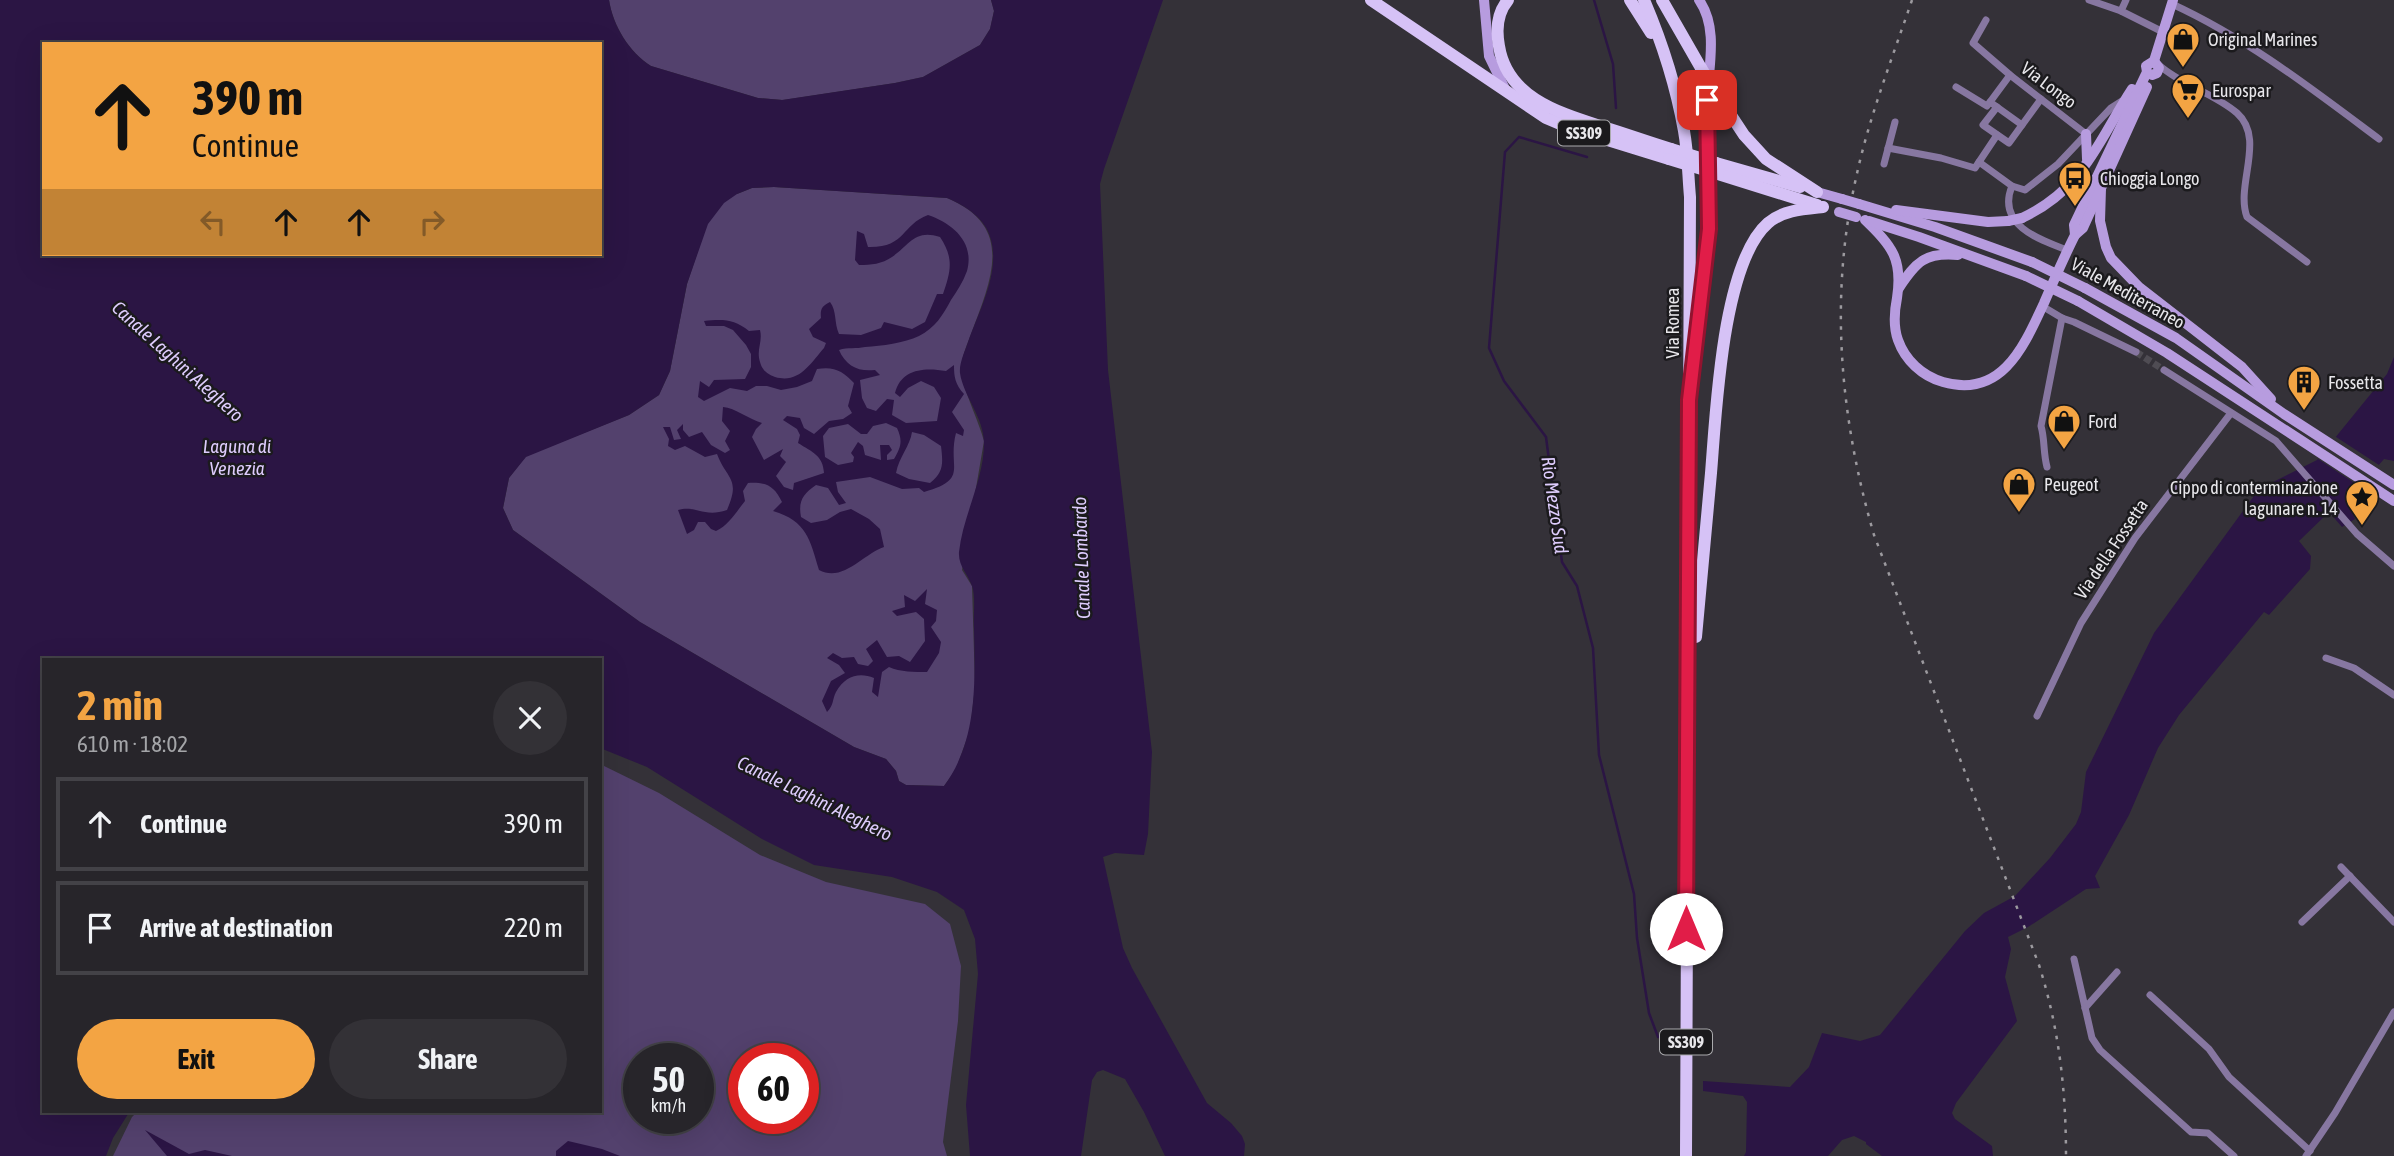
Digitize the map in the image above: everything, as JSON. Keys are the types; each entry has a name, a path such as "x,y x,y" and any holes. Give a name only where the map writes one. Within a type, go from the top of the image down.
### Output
{"main road":[{"name":"SS309","path":"1371,0 1546,118 1572,129 1817,192"},
{"name":"SS309","path":"1508,0 1496,30 1500,56 1510,77 1526,94 1544,106 1568,116 1670,154"},
{"name":"SS309","path":"1630,0 1669,68"},
{"name":"Via Romea","path":"1644,0 1669,68 1685,135 1690,197 1686,1156"},
{"path":"1662,0 1744,135 1766,159 1817,192"},
{"name":"SS309","path":"1717,168 1823,207"},
{"name":"SS309","path":"1689,690 1720,362 1741,269 1753,242 1767,223 1794,210 1823,207"}],"street":[{"path":"1484,0 1489,56 1506,93"},
{"path":"1689,400 1709,229 1710,194 1707,134 1710,29 1699,0"},
{"path":"2089,0 2121,11 2163,32"},
{"path":"2121,11 2126,0"},
{"path":"1861,219 1891,247 1897,259 1899,288 1894,327 1903,351 1915,366 1928,376 1954,385 1978,383 2002,372 2020,352 2032,332 2067,250 2075,235 2083,228 2127,133 2173,2 2271,58 2379,139"},
{"name":"Via Longo","path":"1986,20 1973,43 2086,134"},
{"path":"1873,208 1930,213 1974,221 2008,221 2022,218 2055,199 2086,167 2125,99 2151,68"},
{"path":"2075,235 2074,225 2151,68"},
{"path":"2151,68 2230,108 2245,122 2249,141 2244,199 2247,217 2306,262"},
{"path":"2010,75 1983,125 2009,143 2041,99"},
{"path":"1956,87 1987,107 1993,104"},
{"path":"1979,162 2012,186 2025,190 2058,164 2111,108 2125,99"},
{"path":"1993,104 2022,125"},
{"path":"1884,164 1895,122"},
{"path":"2086,134 2089,153 2086,167"},
{"path":"1888,148 1941,158 1975,168 1997,135"},
{"path":"2012,186 2009,194 2010,208 2024,231 2067,250"},
{"path":"2101,188 2099,221 2111,258 2139,286 2242,367 2284,414"},
{"name":"Viale Mediterraneo","path":"1817,192 1935,227 2032,262 2085,288 2176,338 2284,414 2394,485"},
{"name":"Viale Mediterraneo","path":"1823,207 1979,258 2026,276 2078,301 2136,333 2394,501"},
{"path":"1899,288 1910,271 1924,259 1947,254 1979,258"},
{"path":"2042,306 2136,352"},
{"path":"2047,467 2042,451 2045,439 2041,426 2062,318"},
{"path":"2164,370 2280,445 2357,534 2394,566"},
{"name":"Via della Fossetta","path":"2037,716 2081,623 2101,591 2135,538 2231,413"},
{"path":"2326,658 2354,668 2394,695"},
{"path":"2341,867 2394,922"},
{"path":"2302,922 2350,876"},
{"path":"2074,959 2092,1038 2100,1050 2191,1132 2207,1133 2234,1156"},
{"path":"2085,1008 2117,972"},
{"path":"2150,995 2209,1049 2229,1077 2308,1153 2335,1113 2394,1012"}],"shaded area":[{"path":"0,0 599,18 737,194 752,188 774,187 947,198 969,210 983,224 990,240 992,257 985,294 964,352 961,370 984,441 962,570 972,586 975,686 970,730 956,769 944,786 906,785 899,781 896,771 886,759 854,747 640,622 513,530 503,508 509,478 526,456 629,415 659,395 670,371 687,284 707,224 719,208 427,473 598,256 602,256 602,42 42,42"},
{"path":"609,0 991,0 994,11 990,29 980,45 923,77 783,100 758,98 651,66 623,38"},
{"path":"602,765 659,793 760,855 826,882 925,904 950,924 961,966 958,1021 943,1142 947,1156 113,1156 136,1113 602,1113"}],"water":[{"name":"Laguna di Venezia","path":"0,0 609,0 623,38 651,66 758,98 782,100 923,77 980,45 990,29 994,11 991,0 1163,0 1100,184 1108,370 1152,752 1148,834 1144,855 1115,853 1103,857 1123,948 1132,968 1207,1103 1242,1136 1245,1144 1244,1156 1165,1156 1125,1079 1103,1070 1097,1072 1092,1080 1081,1156 970,1156 966,1105 978,974 975,939 964,910 937,892 892,877 814,865 762,839 647,767 602,749 602,658 42,658 42,1113 129,1113 113,1138 106,1156 0,1156","holes":["774,187 947,198 980,220 988,232 993,253 991,279 960,369 965,390 981,425 984,443 981,470 959,552 960,562 974,596 974,690 969,730 963,750 944,786 906,785 899,781 896,771 886,759 854,747 640,622 513,530 503,508 509,478 526,457 629,415 659,395 670,371 687,284 708,224 724,203 752,188"]},
{"path":"928,215 945,223 959,235 968,251 967,271 945,311 930,329 919,336 886,345 839,350 853,367 875,370 880,375 860,380 862,398 867,408 876,411 887,399 894,400 892,415 906,423 937,421 941,398 934,387 921,381 908,388 900,397 895,393 902,379 922,370 946,371 954,365 956,380 964,394 952,412 964,430 963,436 956,433 952,477 938,487 924,492 919,488 902,489 870,477 836,482 838,492 846,503 839,505 828,488 816,485 812,488 802,498 801,517 811,523 827,520 851,509 880,529 884,547 836,573 819,570 805,533 793,520 773,511 782,502 776,492 765,484 748,483 743,491 745,501 721,528 716,531 705,522 698,522 694,530 687,534 678,510 712,513 727,510 733,485 717,454 705,457 685,446 675,450 668,446 669,439 663,427 670,427 674,440 681,439 677,430 683,424 683,430 689,437 702,432 711,445 725,453 730,450 725,441 730,431 722,421 723,407 762,423 752,437 764,460 783,449 780,456 786,462 776,476 784,487 793,490 794,483 824,473 816,455 798,443 800,435 797,429 783,420 787,416 800,418 804,428 814,434 829,421 843,419 852,413 848,406 854,383 842,373 828,368 817,369 812,381 797,387 781,390 756,386 747,391 730,388 704,401 698,397 700,381 709,387 714,380 745,379 751,367 751,354 733,330 724,326 706,326 704,321 728,321 749,331 760,330 759,353 762,367 770,375 783,378 791,378 803,371 824,348 826,343 813,337 809,329 821,318 822,308 830,302 839,334 861,335 881,328 884,322 912,329 925,322 937,294 943,294 946,286 949,258 940,237 918,237 880,263 859,265 855,260 857,231 864,234 868,247 880,246 897,240 919,219","holes":["886,423 897,428 901,440 894,459 887,460 887,455 892,450 889,445 880,445 881,460 865,455 863,446 858,442 851,453 853,462 838,465 825,457 823,436 829,428 848,424 861,434 867,434 873,426","912,432 924,435 941,446 942,467 930,483 896,473"]},
{"path":"2394,357 2394,461 2384,459 2351,497 2351,509 2355,519 2342,527 2329,512 2299,541 2311,556 2310,569 2269,615 2264,612 2179,715 2158,748 2129,815 2095,876 2100,888 2086,889 2008,937 2011,949 2005,977 2017,1021 1956,1103 1952,1113 1955,1119 1992,1146 1993,1156 1882,1156 1854,1136 1842,1140 1828,1156 1744,1156 1747,1102 1743,1096 1703,1091 1703,1081 1790,1087 1809,1067 1822,1033 1860,1041 1880,1035 1965,931 1984,913 2015,896 2050,858 2076,824 2081,812 2086,772 2154,633 2259,489 2317,460 2387,374"},
{"path":"927,589 925,604 937,610 936,621 931,627 941,642 939,653 927,672 903,671 889,667 882,672 878,697 872,692 874,678 863,675 848,679 840,687 827,712 822,701 831,681 845,673 839,665 827,658 833,653 842,658 854,657 858,664 868,666 873,661 866,649 877,640 887,657 899,656 910,662 925,641 924,619 916,612 897,616 892,611 905,607 904,595 915,601"},
{"path":"145,1130 189,1154 205,1150 232,1156 167,1156"},
{"path":"568,1141 620,1156 556,1156 556,1151"}],"pier":[{"path":"2333,435 2382,467 2362,488 2315,457"}],"waterway":[{"name":"Rio Mezzo Sud","path":"1594,0 1613,64 1616,108"},
{"name":"Rio Mezzo Sud","path":"1587,157 1519,137 1505,152 1489,348 1504,381 1546,437 1562,562 1577,586 1593,648 1599,755 1634,894 1637,938 1649,1013 1658,1037"}],"tunnel":[{"path":"2136,352 2164,370"}],"railway":[{"path":"1912,0 1867,133 1848,223 1841,312 1846,402 1862,491 1874,535 2039,965 2052,1012 2060,1059 2066,1156"}],"place":[{"name":"Original Marines","path":"2183,69"},
{"name":"Eurospar","path":"2188,120"},
{"name":"Chioggia Longo","path":"2075,208"},
{"name":"Fossetta","path":"2304,412"},
{"name":"Ford","path":"2064,451"},
{"name":"Peugeot","path":"2019,514"},
{"name":"Cippo di conterminazione lagunare n. 14","path":"2362,527"}],"route":[{"path":"1686,929 1689,400 1709,229 1707,100"}],"water label":[{"name":"Canale Laghini Aleghero","path":"178,361"},
{"name":"Canale Lombardo","path":"1081,558"},
{"name":"Canale Laghini Aleghero","path":"815,798"}]}
